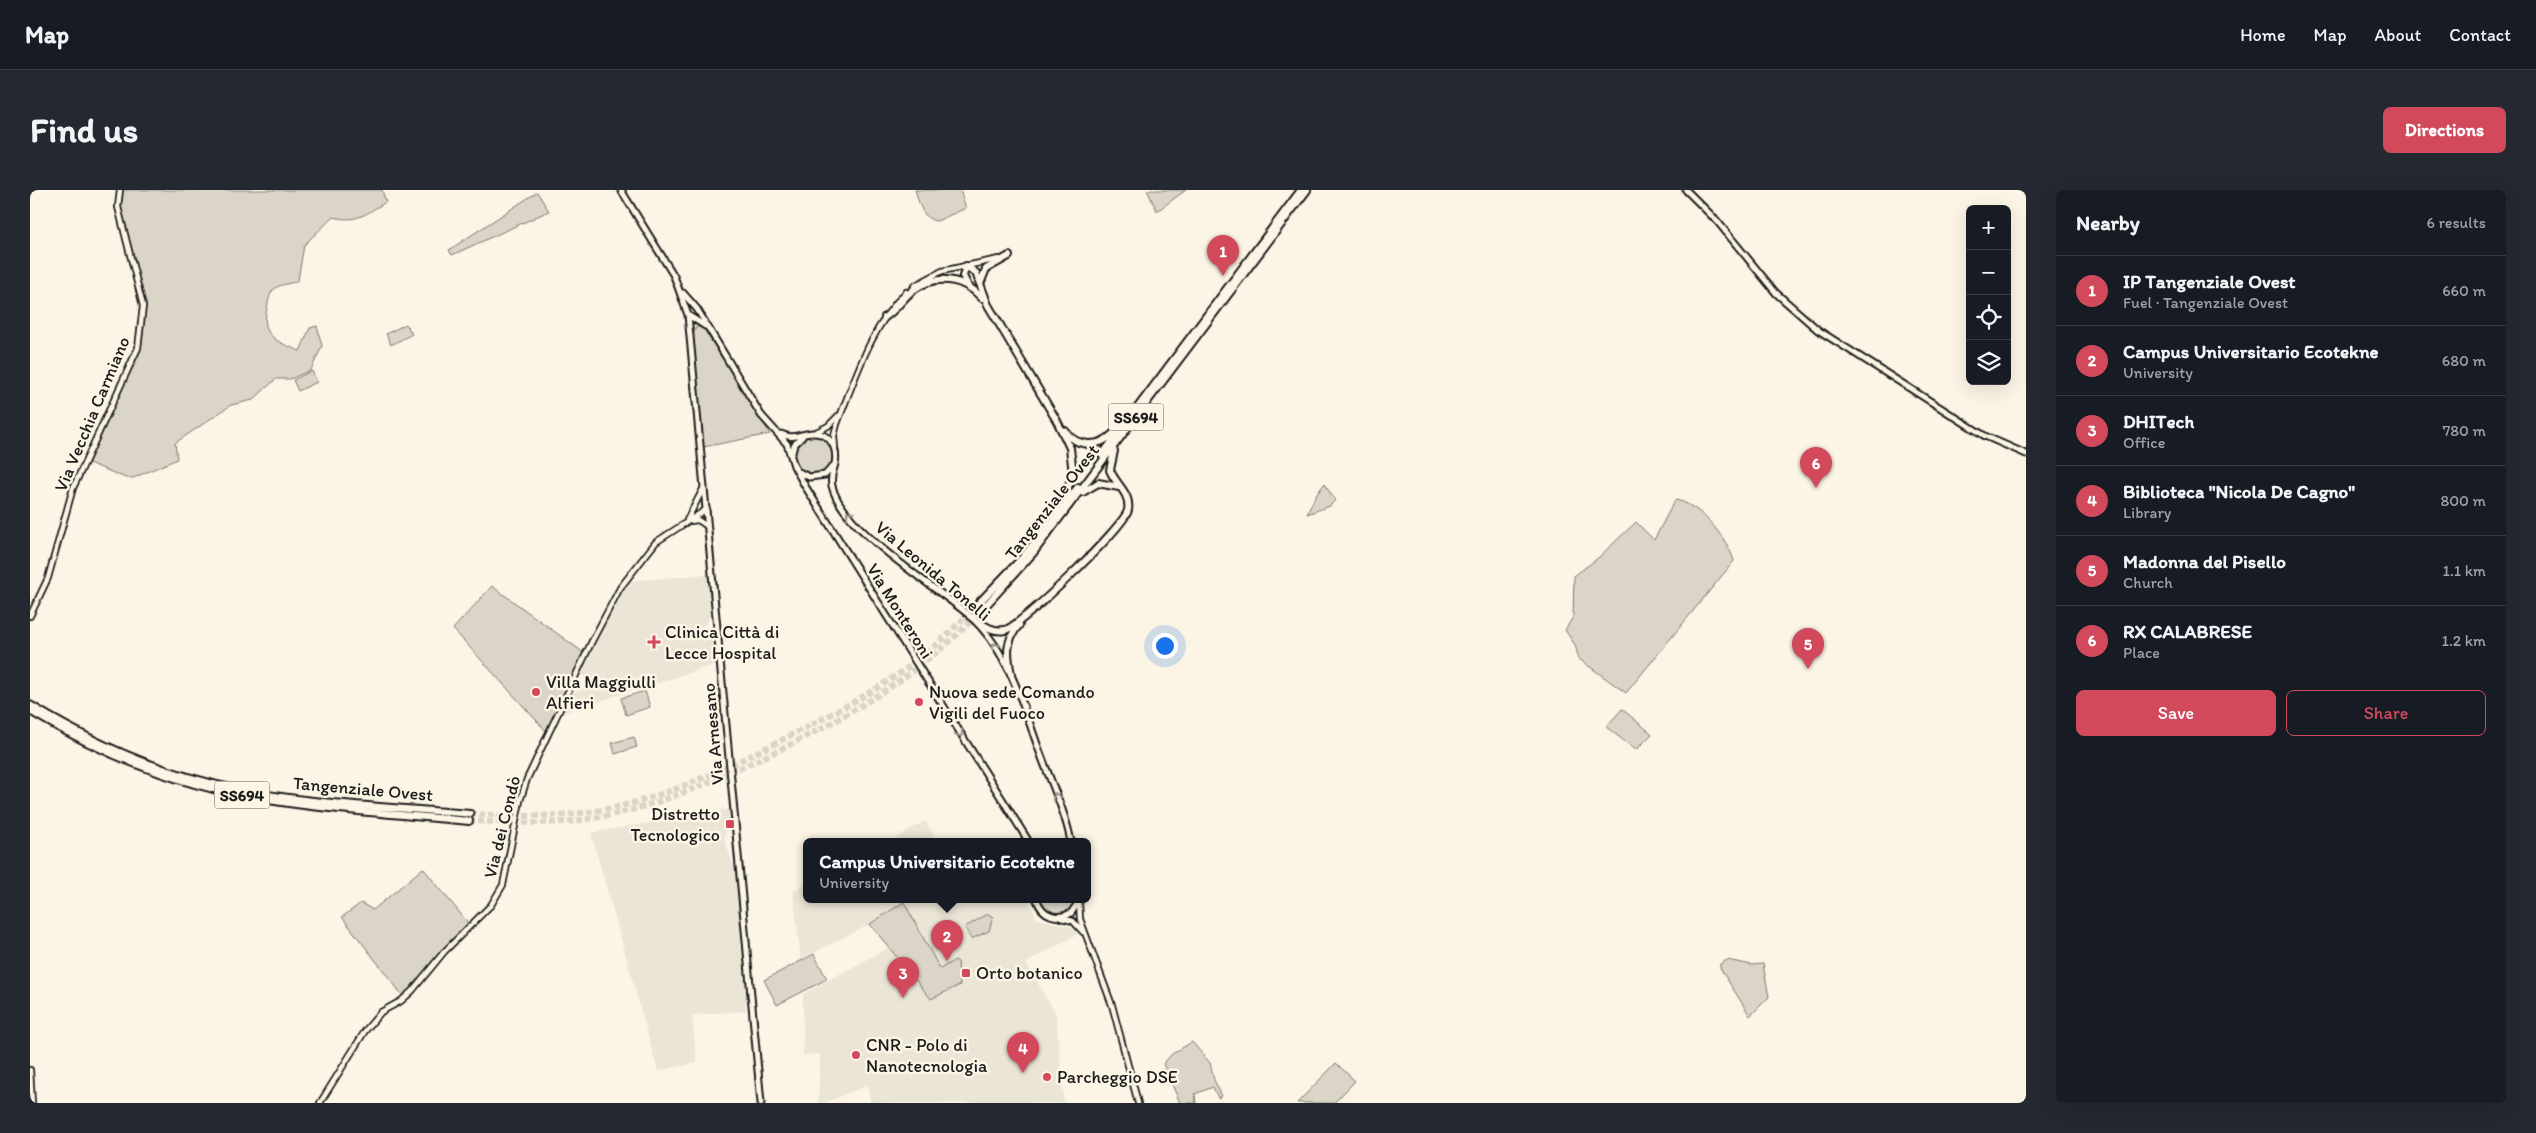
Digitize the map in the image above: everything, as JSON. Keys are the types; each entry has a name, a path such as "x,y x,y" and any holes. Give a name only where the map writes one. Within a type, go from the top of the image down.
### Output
{"highway":[{"name":"Tangenziale Ovest","path":"1286,214 1301,190"},
{"name":"Tangenziale Ovest","path":"1148,398 1030,549 977,610 1017,572 1053,527 1286,214 1307,190"},
{"path":"980,288 980,280 986,269 1009,256"},
{"path":"988,305 967,284 963,276 966,266 976,273 980,288 988,305 1057,421 1067,434 1079,443 1100,443 1114,433 1148,398"},
{"path":"885,317 912,291 926,283 950,279 967,284"},
{"path":"1011,674 1008,646 1010,636 1022,620 1124,521 1128,510 1128,498 1110,470 1111,456 1147,407 1148,398"},
{"path":"1030,549 1067,494 1072,481 1072,455 1057,421"},
{"path":"1053,527 1057,525 1088,487 1104,482 1120,487"},
{"path":"970,616 995,631 1010,628 1022,620"},
{"name":"Tangenziale Ovest","path":"30,706 110,749 176,773 208,782 270,795 470,818 282,802 220,790 161,774 107,752 30,711"}],"main road":[{"name":"Via Monteroni","path":"621,190 667,264 681,291 700,315 761,415 787,444 796,469 1026,838"},
{"path":"1686,190 1717,221 1776,293 1803,319 1844,348 1985,436 2026,454"},
{"name":"Via Monteroni","path":"681,291 688,315 690,332"},
{"path":"688,315 693,312 700,315"},
{"name":"Via Monteroni","path":"688,315 706,327"},
{"path":"690,332 698,325 706,327"},
{"name":"Via Arnesano","path":"690,332 742,914 761,1103"},
{"path":"774,430 790,437 812,433 828,438 836,452 835,464 829,472 820,477 804,476 796,469"},
{"path":"792,455 794,444 804,435"},
{"name":"Via Leonida Tonelli","path":"835,464 832,479 834,492 857,524 879,545 970,616 997,647 1011,674 1070,838"},
{"path":"1040,903 1046,913 1057,917 1071,913 1078,903"}],"street":[{"name":"Via Vecchia Carmiano","path":"30,616 48,578 73,488 138,348 143,306 118,207 120,190"},
{"path":"836,452 835,430 843,408 885,317 896,302 922,280 942,271 1009,256"},
{"path":"812,433 833,422 843,408"},
{"name":"Via dei Condò","path":"686,521 699,500 704,484"},
{"name":"Via dei Condò","path":"320,1103 365,1031 380,1012 401,1001 412,991 429,968 492,905 503,885 520,801 527,778 592,641 620,588 656,542 707,509"},
{"path":"686,521 698,520 705,523 708,530"},
{"path":"1080,903 1079,914 1112,1004 1138,1103"},
{"path":"1057,917 1073,921 1085,934"},
{"path":"30,1070 32,1103"}],"shaded area":[{"path":"121,190 382,190 386,202 367,214 355,218 342,219 333,217 304,245 298,280 279,286 271,294 268,301 266,326 278,341 300,351 310,328 317,326 322,346 311,370 290,379 276,379 253,400 231,405 175,443 177,459 133,478 126,478 89,463 88,459 112,412 110,410 139,352 141,343 143,309 141,292 138,274 119,207"},
{"path":"915,190 960,190 966,208 937,221 932,220 922,210"},
{"path":"1147,190 1186,190 1157,211"},
{"path":"537,192 549,211 452,255 449,250"},
{"path":"406,324 412,334 391,345 386,334"},
{"path":"696,327 702,327 705,331 770,434 703,447 692,338"},
{"path":"312,371 317,382 298,391 293,380"},
{"path":"814,435 828,441 834,455 828,469 814,475 800,469 794,455 800,441"},
{"path":"1324,484 1335,500 1330,506 1307,514 1315,497"},
{"path":"1675,500 1694,508 1711,523 1726,543 1734,561 1626,693 1579,659 1575,645 1565,630 1573,617 1574,576 1598,558 1636,522 1654,540"},
{"name":"Clinica Città di Lecce Hospital","path":"709,574 710,615 707,623 700,627 700,633 706,634 712,640 717,664 562,713 572,692 594,687 582,674 582,670 611,611 629,581"},
{"path":"492,586 584,653 547,732 453,629"},
{"path":"645,691 650,707 626,715 621,698"},
{"path":"1622,709 1652,734 1636,750 1606,727"},
{"path":"634,737 637,747 615,754 612,743"},
{"path":"729,809 729,821 724,839 737,874 749,1002 745,1003 746,1011 692,1015 697,1063 658,1071 591,833"},
{"path":"925,821 936,838 896,838"},
{"path":"423,868 469,924 434,959 411,990 403,996 342,917 361,903 373,910"},
{"path":"803,885 803,903 1029,903 1037,919 1074,927 1078,934 1026,963 1056,1014 1064,1103 870,1103 868,1085 824,1103 818,1103 820,1054 803,1055 803,994 888,948 869,925 801,959 793,891"},
{"path":"905,903 940,969 955,960 958,962 960,985 931,999 870,924"},
{"path":"1041,903 1076,903 1068,910 1058,915 1048,912"},
{"path":"988,914 993,917 989,931 971,939 965,927"},
{"path":"814,954 827,979 777,1005 764,980"},
{"path":"1727,960 1752,965 1763,964 1769,997 1750,1016 1720,968 1720,964"},
{"path":"1192,1042 1210,1063 1214,1080 1222,1096 1218,1098 1213,1087 1195,1094 1196,1103 1180,1103 1163,1064 1172,1054"},
{"path":"1336,1063 1355,1081 1334,1103 1297,1103"}],"tunnel":[{"path":"470,814 533,816 595,811 642,800 686,785 772,745 875,689 925,654 975,607"},
{"path":"469,821 532,823 579,820 636,809 695,788 815,732 874,698 929,659 979,613"}],"place":[{"name":"IP Tangenziale Ovest","path":"1223,276"},
{"name":"RX CALABRESE","path":"1816,488"},
{"name":"Clinica Città di Lecce Hospital","path":"654,642"},
{"name":"Madonna del Pisello","path":"1808,669"},
{"name":"Villa Maggiulli Alfieri","path":"536,692"},
{"name":"Nuova sede Comando Vigili del Fuoco","path":"919,702"},
{"name":"Distretto Tecnologico","path":"730,824"},
{"name":"Campus Universitario Ecotekne","path":"947,961"},
{"name":"Orto botanico","path":"966,973"},
{"name":"DHITech","path":"903,998"},
{"name":"CNR - Polo di Nanotecnologia","path":"856,1055"},
{"name":"Biblioteca \"Nicola De Cagno\"","path":"1023,1073"},
{"name":"Parcheggio DSE","path":"1047,1077"}]}
